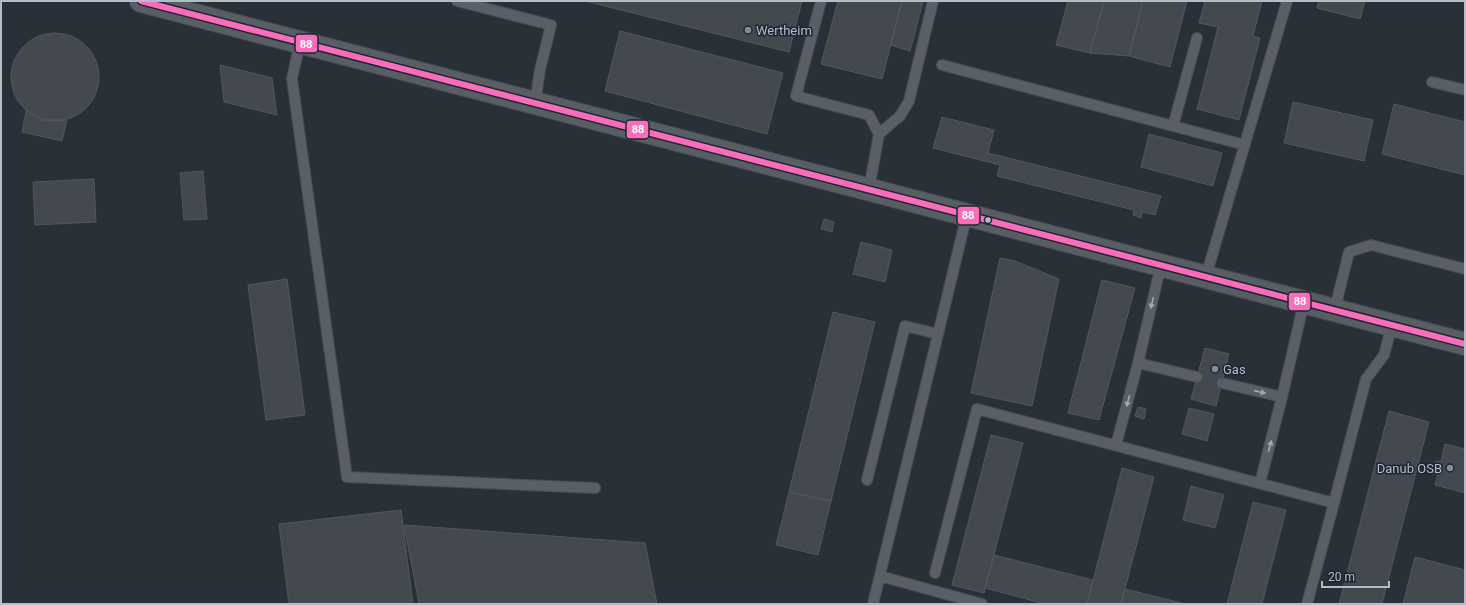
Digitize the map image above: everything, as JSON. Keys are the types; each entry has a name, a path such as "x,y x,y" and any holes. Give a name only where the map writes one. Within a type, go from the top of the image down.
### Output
{"street":[{"path":"141,1 1465,344"}],"lane":[{"path":"457,1 551,25 540,70 535,103"},
{"path":"821,1 796,96 869,115 879,134 869,189"},
{"path":"879,134 900,116 909,101 933,1"},
{"path":"1206,276 1287,1"},
{"path":"1173,126 1197,38"},
{"path":"300,42 292,79 347,477 595,488"},
{"path":"942,65 1245,145"},
{"path":"1432,82 1465,90"},
{"path":"873,604 967,214"},
{"path":"1337,310 1338,296 1349,252 1371,245 1465,269"},
{"path":"1116,445 1138,364 1161,265"},
{"path":"1260,483 1304,302"},
{"path":"1307,604 1366,379 1384,355 1392,325"},
{"path":"867,480 905,326 938,334"},
{"path":"1138,364 1197,377"},
{"path":"1222,383 1282,397"},
{"path":"935,572 977,409 1334,503"},
{"path":"880,576 982,604"}],"building":[{"name":"Wertheim","path":"585,1 802,1 789,52"},
{"path":"838,1 902,1 882,79 821,64"},
{"path":"902,1 923,2 910,51 890,45"},
{"path":"1068,1 1104,1 1090,53 1056,45"},
{"path":"1104,1 1143,1 1129,56 1090,53"},
{"path":"1143,1 1187,1 1170,67 1129,56"},
{"path":"1205,1 1262,1 1253,36 1260,38 1239,120 1197,109 1218,27 1199,23"},
{"path":"1319,1 1365,1 1360,19 1317,8"},
{"path":"620,31 783,73 767,134 605,91"},
{"path":"55,33 72,36 86,46 96,60 99,77 96,94 86,108 72,118 55,121 38,118 24,108 14,94 11,77 14,60 24,46 38,36"},
{"path":"220,65 272,78 277,115 224,102"},
{"path":"1293,102 1373,120 1364,161 1284,143"},
{"path":"1394,104 1465,122 1465,175 1382,154"},
{"path":"26,111 43,120 67,120 62,141 22,132"},
{"path":"942,117 994,130 988,153 1161,196 1155,215 1142,212 1141,218 1133,215 1134,210 997,176 1000,165 933,148"},
{"path":"1149,134 1222,153 1213,186 1141,167"},
{"path":"203,171 207,219 184,220 180,173"},
{"path":"94,179 96,222 35,225 33,182"},
{"path":"824,219 834,222 832,232 821,229"},
{"path":"861,242 892,250 885,282 853,274"},
{"path":"1000,258 1015,261 1059,279 1032,406 971,393"},
{"path":"287,279 305,415 266,420 248,285"},
{"path":"1102,280 1135,288 1099,420 1068,413"},
{"path":"833,312 875,322 831,501 789,492"},
{"path":"1205,348 1229,354 1216,406 1191,399"},
{"path":"1138,407 1146,409 1144,419 1135,416"},
{"path":"1189,408 1214,414 1207,441 1182,434"},
{"path":"1389,411 1429,422 1382,604 1339,604"},
{"path":"991,435 1023,443 984,593 952,585"},
{"name":"Danub OSB","path":"1445,444 1465,449 1465,493 1435,485 1438,474 1433,474 1436,461 1441,462"},
{"path":"1122,468 1154,477 1121,604 1087,604"},
{"path":"1191,486 1224,495 1215,528 1183,520"},
{"path":"789,492 831,501 818,555 776,545"},
{"path":"1253,502 1286,510 1262,604 1227,604"},
{"path":"401,510 413,604 289,604 279,524"},
{"path":"404,525 645,543 657,604 419,604"},
{"path":"994,555 1093,580 1087,604 1045,604 985,588"},
{"path":"1415,557 1465,570 1465,604 1403,604"},
{"path":"1125,589 1186,604 1121,604"}],"transit line":[{"name":"88","path":"141,1 1465,344"}],"place":[{"name":"Wertheim","path":"748,30"},
{"name":"Gas","path":"1215,369"},
{"name":"Danub OSB","path":"1450,468"}]}
